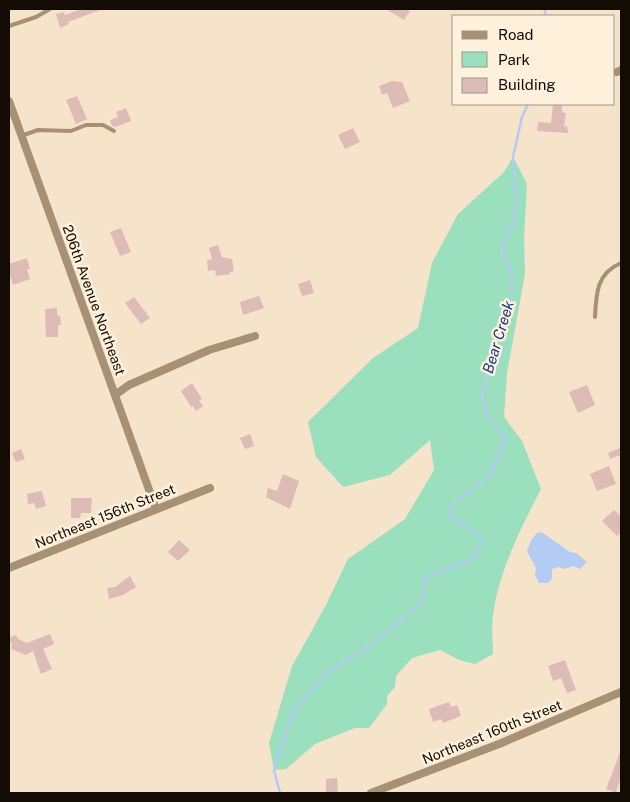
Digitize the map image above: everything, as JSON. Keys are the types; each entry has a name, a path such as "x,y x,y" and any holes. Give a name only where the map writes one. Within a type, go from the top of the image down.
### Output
{"street":[{"name":"206th Avenue Northeast","path":"9,104 156,509"},
{"path":"115,395 129,385 209,350 256,336"},
{"name":"Northeast 156th Street","path":"9,568 210,488"},
{"name":"Northeast 160th Street","path":"371,793 499,744 621,692"}],"lane":[{"path":"9,26 36,17 50,9"},
{"path":"21,136 38,130 71,131 86,125 103,125 114,131"},
{"path":"595,317 596,297 603,274 621,263"}],"green space":[{"path":"513,157 527,184 524,238 525,274 507,373 504,417 522,441 541,489 519,534 500,582 492,620 493,654 475,664 459,660 440,650 412,658 396,676 395,687 387,696 387,704 369,728 355,728 315,744 286,769 274,770 269,743 292,666 326,605 348,559 405,519 434,470 430,440 390,475 343,487 316,457 308,422 373,358 418,328 432,263 458,214 504,172"}],"water":[{"path":"538,532 543,533 570,552 576,553 587,562 580,569 573,566 565,569 559,567 552,569 552,579 548,583 539,583 535,575 536,568 527,551 531,540"}],"building":[{"path":"81,9 103,9 68,22 69,24 60,28 56,14 64,12 65,15"},
{"path":"386,9 405,9 410,11 404,20"},
{"path":"392,81 402,82 410,101 393,108 387,93 382,95 379,86"},
{"path":"77,96 87,119 76,124 66,100"},
{"path":"553,105 562,105 562,112 566,113 564,127 567,126 568,133 537,131 538,122 551,123"},
{"path":"126,108 131,121 115,127 112,126 110,120 118,117 116,112"},
{"path":"353,128 360,142 345,149 338,135"},
{"path":"121,228 131,252 120,256 110,232"},
{"path":"218,245 222,257 232,259 234,271 230,272 230,274 216,276 215,270 208,271 207,260 212,259 209,248"},
{"path":"27,258 30,269 27,269 30,279 13,285 9,264"},
{"path":"310,280 314,293 302,296 298,284"},
{"path":"259,296 264,308 243,315 240,302"},
{"path":"134,297 150,318 141,324 125,303"},
{"path":"57,308 57,315 60,316 61,325 58,325 58,337 46,337 45,309"},
{"path":"192,383 202,399 199,401 203,406 196,411 193,406 191,407 181,391"},
{"path":"587,385 595,405 578,413 569,392"},
{"path":"250,434 254,446 245,449 240,438"},
{"path":"620,448 621,455 610,459 608,453"},
{"path":"21,449 25,459 16,462 12,453"},
{"path":"609,466 616,484 597,491 590,474"},
{"path":"283,474 299,481 290,509 266,497 268,488 277,491"},
{"path":"42,491 46,506 36,509 34,503 28,504 27,494"},
{"path":"71,498 92,498 91,513 81,513 80,518 71,518"},
{"path":"614,510 621,516 621,532 617,536 602,521"},
{"path":"179,540 190,550 178,561 168,552"},
{"path":"130,576 136,587 123,595 109,599 107,588 115,587"},
{"path":"50,634 54,644 43,649 52,669 41,674 33,651 26,655 11,649 12,645 9,638 16,635 18,639 27,643"},
{"path":"565,660 576,690 567,693 561,678 553,681 548,666"},
{"path":"449,702 451,707 457,705 461,716 443,723 441,719 433,722 429,709"},
{"path":"621,750 621,776 616,793 606,789"},
{"path":"337,778 338,793 326,793 326,779"}],"waterway":[{"name":"Bear Creek","path":"545,9 545,15"},
{"name":"Bear Creek","path":"280,793 274,770 293,711 326,674 377,640 422,602 425,578 475,558 482,541 478,534 450,517 450,506 491,474 505,438 488,416 482,398 492,348 511,300 512,271 502,255 502,246 512,228 517,200 513,157 522,117 528,105"}]}
